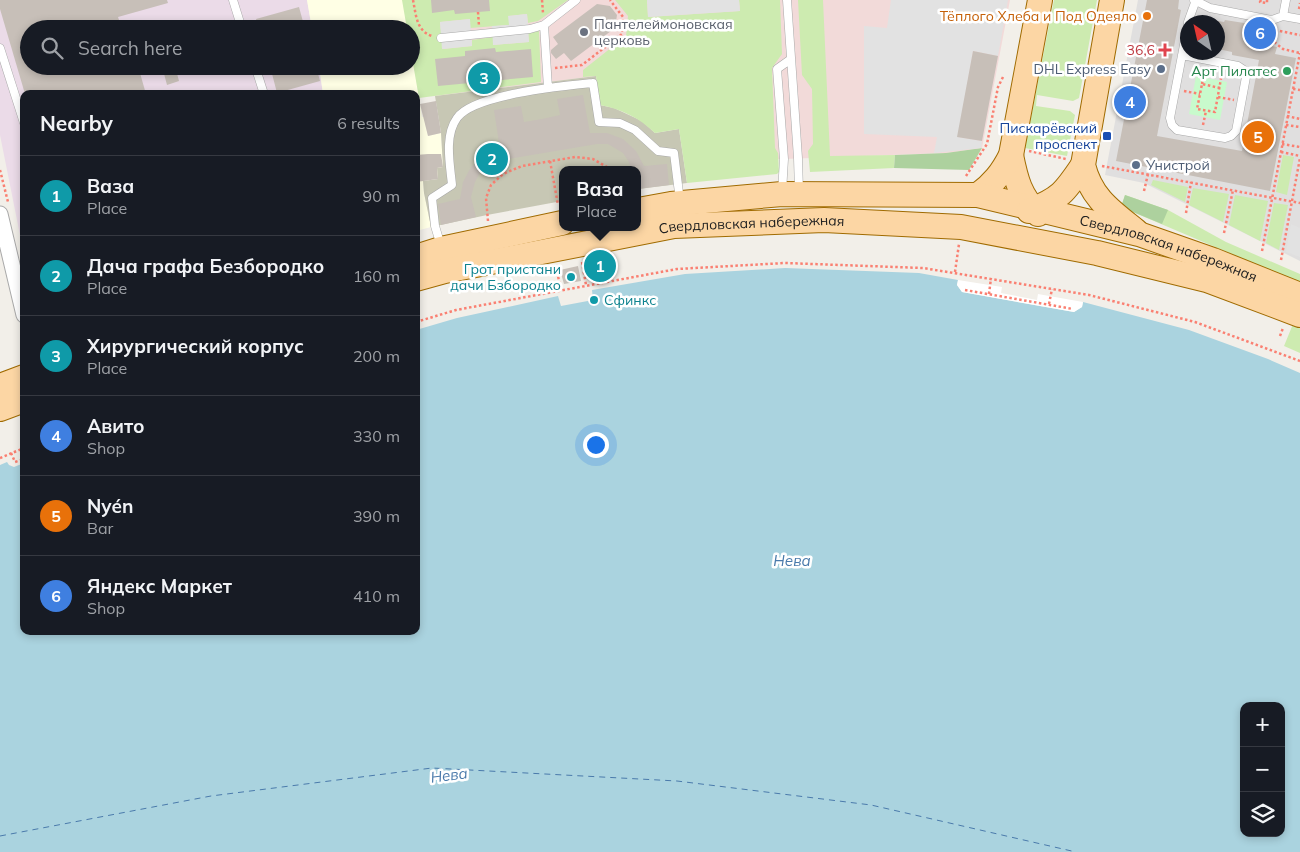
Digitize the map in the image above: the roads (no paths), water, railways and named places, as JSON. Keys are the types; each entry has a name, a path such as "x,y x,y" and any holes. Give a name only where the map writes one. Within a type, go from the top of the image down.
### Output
{"main road":[{"path":"1040,0 1018,153 1017,184 1034,210 1051,202 1067,189 1083,163 1112,0"},
{"path":"972,186 991,185 1018,153"},
{"path":"1083,163 1091,188 1096,196 1139,234"},
{"name":"Свердловская набережная","path":"641,210 680,203 790,193 972,186 1034,210 1139,234 1212,260 1300,296"},
{"name":"Свердловская набережная","path":"965,236 1034,210"},
{"name":"Свердловская набережная","path":"1034,210 1049,225 1067,238 1097,254"},
{"path":"420,256 559,215"},
{"name":"Свердловская набережная","path":"420,279 445,271 674,226 824,220 965,236 1097,254 1208,280 1292,319"},
{"path":"0,386 20,378"},
{"path":"0,409 20,402"}],"street":[{"path":"0,214 20,298"}],"lane":[{"path":"233,0 239,20"},
{"path":"441,38 530,29 544,24 576,0"},
{"path":"787,0 799,168 790,193"},
{"path":"1190,15 1195,0 1210,8 1272,20 1280,17 1300,19"},
{"path":"1280,17 1286,0"},
{"path":"544,24 548,88"},
{"path":"0,48 20,110"},
{"path":"1182,55 1238,66 1244,70 1246,77 1242,102 1236,131 1231,136 1225,138 1177,130 1172,125 1170,118 1182,55"},
{"path":"790,193 784,159 778,69 791,59"},
{"path":"258,75 263,90"},
{"path":"442,249 435,226 432,198 452,185 448,139 457,118 469,108 489,100 548,88 593,83 599,122 620,123 635,130 658,152 674,153 680,203"}],"water":[{"name":"Нева","path":"785,268 919,273 958,280 957,285 962,292 1074,312 1082,307 1083,302 1189,330 1300,373 1300,852 0,852 0,465 7,462 14,467 20,465 20,635 420,635 420,329 457,318 558,296 561,306 593,300 592,290 685,274"}],"place":[{"name":"Тёплого Хлеба и Под Одеяло","path":"1147,16"},
{"name":"Пантелеймоновская церковь","path":"584,32"},
{"name":"Яндекс Маркет","path":"1260,33"},
{"name":"36,6","path":"1165,50"},
{"name":"DHL Express Easy","path":"1161,69"},
{"name":"Арт Пилатес","path":"1287,71"},
{"name":"Хирургический корпус","path":"484,78"},
{"name":"Авито","path":"1130,102"},
{"name":"Пискарёвский проспект","path":"1107,136"},
{"name":"Nyén","path":"1258,137"},
{"name":"Дача графа Безбородко","path":"492,159"},
{"name":"Унистрой","path":"1136,165"},
{"name":"Ваза","path":"600,266"},
{"name":"Грот пристани дачи Бзбородко","path":"571,277"},
{"name":"Сфинкс","path":"594,300"}]}
